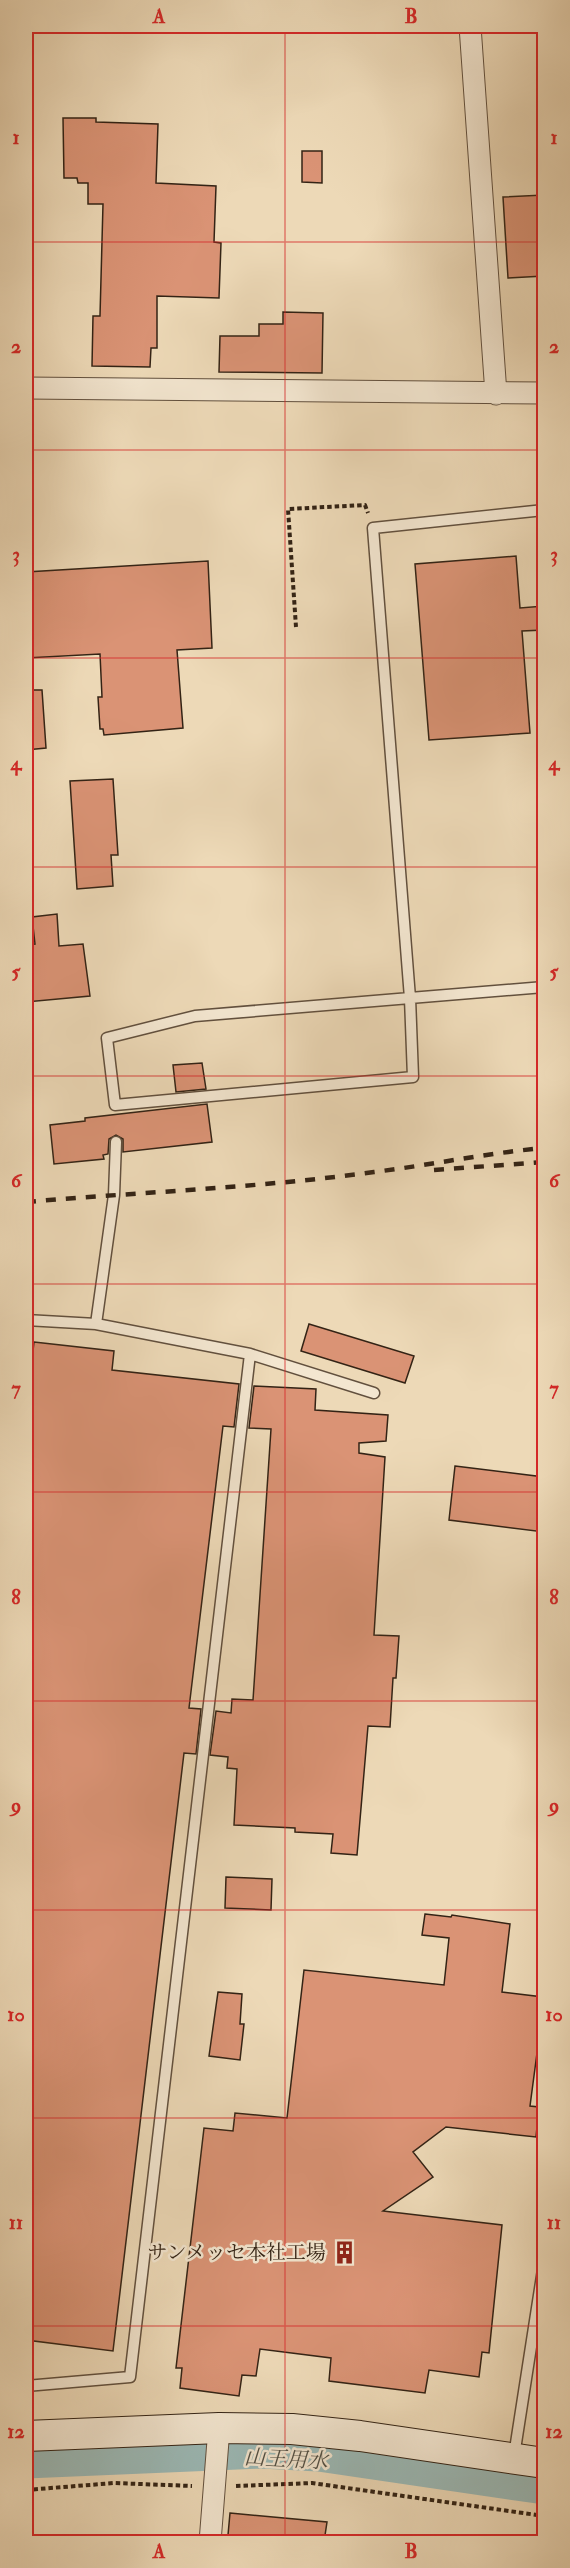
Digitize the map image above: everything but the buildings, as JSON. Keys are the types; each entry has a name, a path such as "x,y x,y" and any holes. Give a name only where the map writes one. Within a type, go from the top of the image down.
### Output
{"street":[{"path":"470,26 496,394"},
{"path":"26,388 544,393"},
{"path":"26,2436 219,2434 304,2430 544,2463"},
{"path":"210,2542 219,2434"}],"lane":[{"path":"544,510 374,528 410,998 413,1077 115,1110 107,1038 195,1016 410,998 544,987"},
{"path":"96,1324 114,1195 116,1142"},
{"path":"26,1320 96,1324 250,1354 374,1393"},
{"path":"26,2386 130,2377 250,1354"},
{"path":"513,2459 544,2263"}],"path":[{"path":"296,627 288,509 364,505 374,528"},
{"path":"26,2490 114,2483 312,2483 544,2516"}],"waterway":[{"name":"山王用水","path":"26,2465 262,2455 318,2458 544,2491"}],"railway":[{"path":"26,1202 287,1182 544,1148"},
{"path":"434,1170 544,1162"}],"place":[{"name":"サンメッセ本社工場","path":"344,2252"}]}
